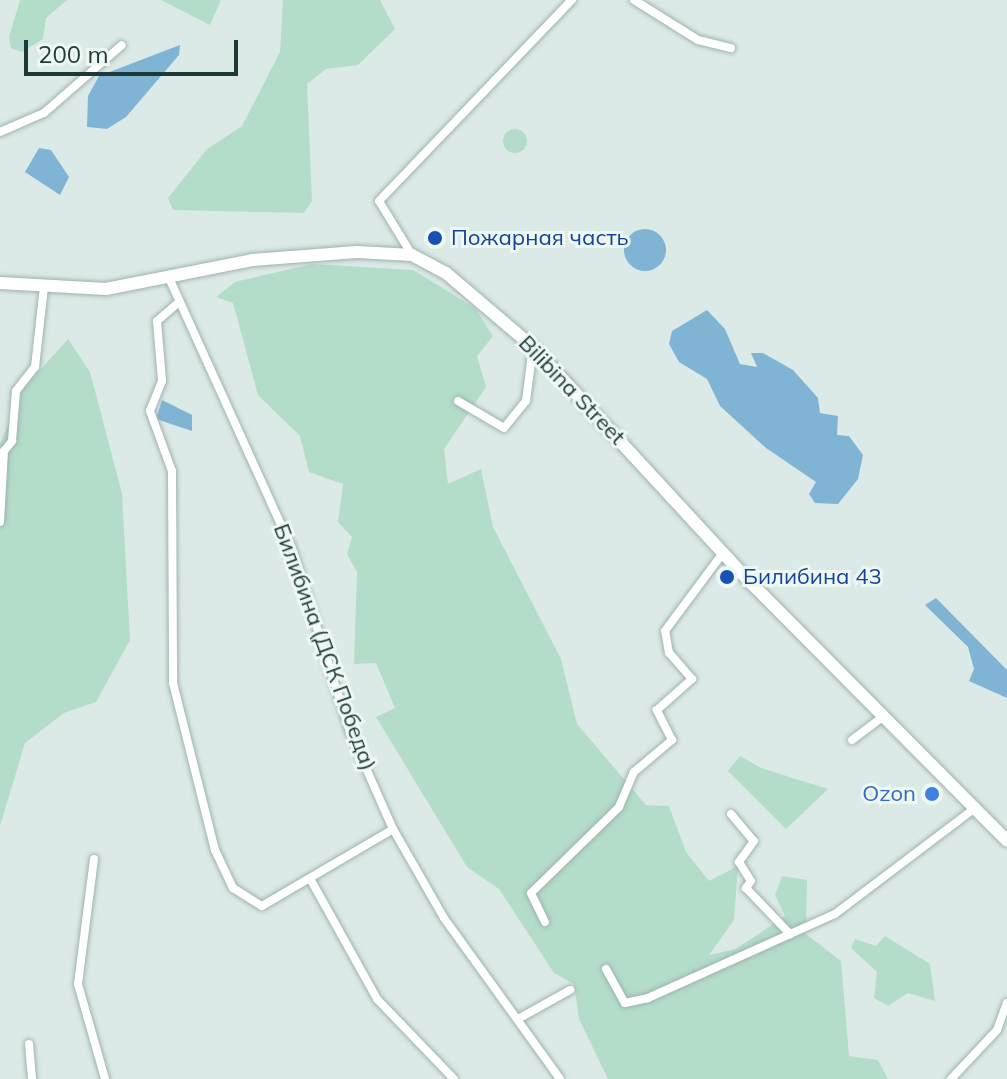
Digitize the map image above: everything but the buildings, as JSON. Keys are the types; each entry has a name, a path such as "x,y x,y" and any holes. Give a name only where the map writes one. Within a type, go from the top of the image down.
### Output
{"main road":[{"path":"0,283 44,287 170,280 252,260 412,255"},
{"name":"Bilibina Street","path":"412,255 483,298 533,347 723,553 1007,841"}],"street":[{"path":"412,255 379,201 572,0"},
{"path":"634,0 698,40 731,48"},
{"path":"0,132 44,113 122,45"},
{"name":"Билибина (ДСК Победа)","path":"170,280 292,549 350,732 393,829 444,918 560,1079"},
{"path":"0,522 2,450 12,441 16,391 35,367 44,287"},
{"path":"179,302 157,321 162,381 150,411 172,471 171,646 182,726 215,850 233,888 262,906 312,882 393,829"},
{"path":"458,401 504,428 526,401 533,347"},
{"path":"545,922 531,893 619,807 634,772 672,740 657,710 692,679 669,653 665,631 723,553"},
{"path":"852,740 884,716"},
{"path":"606,969 633,1004 790,934 870,893 975,808"},
{"path":"731,814 754,841 739,862 751,881 746,888 790,934"},
{"path":"94,859 78,984 105,1079"},
{"path":"312,882 377,999 454,1079"},
{"path":"518,1019 570,990"},
{"path":"951,1079 997,1030 1007,1003"},
{"path":"29,1044 32,1079"}],"green space":[{"path":"20,0 67,0 46,18 43,39 22,52 11,48 9,37"},
{"path":"161,0 221,0 210,25"},
{"path":"283,0 380,0 395,29 358,65 326,69 307,84 312,201 304,213 173,210 168,198 207,149 242,126 280,52"},
{"path":"515,129 526,136 527,141 520,152 515,153 504,146 503,141 510,130"},
{"path":"312,264 413,270 475,308 493,336 477,356 486,387 444,449 448,484 481,469 493,527 561,659 577,724 646,805 669,806 686,852 709,881 738,866 734,920 709,955 736,949 785,916 775,895 782,876 807,880 806,934 841,961 849,1056 878,1060 888,1079 608,1079 579,1019 574,984 554,973 499,889 467,867 376,717 395,708 376,663 354,664 357,572 347,554 352,537 338,522 343,484 309,472 300,436 258,395 233,303 216,297 235,282"},
{"path":"68,339 90,372 122,493 130,640 96,702 64,713 25,743 0,826 0,444 23,389"},
{"path":"740,756 761,768 828,789 786,829 728,771"},
{"path":"885,936 930,964 935,1001 908,993 888,1006 874,998 877,972 851,948 855,939 876,946"}],"water":[{"path":"180,45 179,55 126,117 107,129 87,127 88,96 99,76"},
{"path":"39,148 51,150 69,177 60,195 25,172"},
{"path":"645,229 660,235 666,250 660,265 645,271 630,265 624,250 630,235"},
{"path":"707,310 725,329 740,364 757,367 751,353 763,353 793,370 818,398 820,413 838,416 837,435 849,436 863,455 858,479 838,504 815,503 809,494 816,482 766,448 720,406 707,379 679,362 669,344 672,331"},
{"path":"162,400 192,415 192,431 156,419"},
{"path":"936,598 1007,670 1007,698 969,681 974,669 968,647 925,605"}],"place":[{"name":"Пожарная часть","path":"435,238"},
{"name":"Билибина 43","path":"727,577"},
{"name":"Ozon","path":"932,794"}]}
